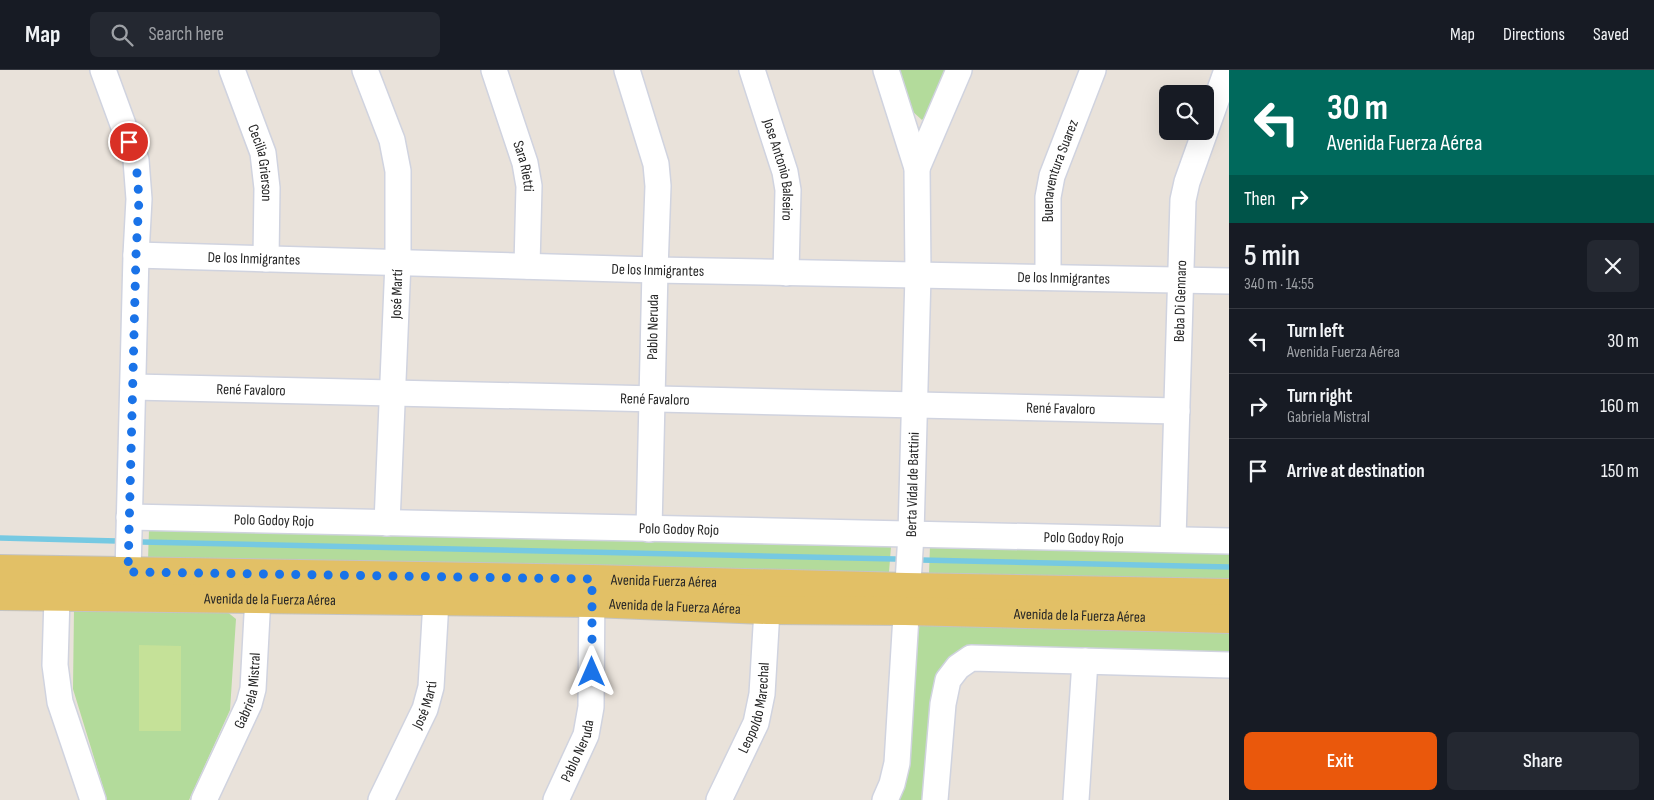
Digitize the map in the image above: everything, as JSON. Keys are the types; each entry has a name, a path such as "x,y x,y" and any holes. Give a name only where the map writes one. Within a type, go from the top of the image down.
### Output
{"main road":[{"name":"Avenida Fuerza Aérea","path":"0,569 128,572 259,587 592,591 906,599"},
{"name":"Avenida de la Fuerza Aérea","path":"0,596 57,597 259,587 436,601 592,591 766,610 906,599 1229,593"},
{"name":"Avenida de la Fuerza Aérea","path":"906,599 1229,619"}],"street":[{"path":"103,70 136,160 139,199 128,572"},
{"name":"Cecilia Grierson","path":"232,70 263,153 267,188 266,259"},
{"name":"José Martí","path":"365,70 392,140 398,171 398,262 388,523"},
{"name":"Sara Rietti","path":"494,70 526,170 529,186 527,266"},
{"name":"Pablo Neruda","path":"627,70 656,164 658,186 649,529"},
{"name":"Jose Antonio Balseiro","path":"752,70 786,172 788,190 786,273"},
{"name":"Berta Vidal de Battini","path":"885,800 892,784 897,763 910,534 918,275 917,168 886,70"},
{"name":"Berta Vidal de Battini","path":"917,168 959,70"},
{"name":"Buenaventura Suarez","path":"1048,278 1048,197 1052,176 1093,70"},
{"name":"Beba Di Gennaro","path":"1173,539 1183,200 1227,70"},
{"name":"De los Inmigrantes","path":"136,255 655,270 1229,281"},
{"name":"René Favaloro","path":"133,387 1177,411"},
{"name":"Polo Godoy Rojo","path":"129,517 1229,541"},
{"name":"Gabriela Mistral","path":"204,800 249,704 253,689 259,587"},
{"name":"Pablo Neruda","path":"556,800 586,735 591,707 592,591"},
{"path":"57,597 55,665 60,702 92,800"},
{"name":"José Martí","path":"381,800 425,709 431,687 436,601"},
{"name":"Leopoldo Marechal","path":"719,800 756,722 762,694 766,610"},
{"path":"935,800 943,704 948,680 958,667 972,658 1229,664"},
{"path":"1076,800 1085,661"}],"green space":[{"path":"898,70 948,70 931,110 922,120 911,110"},
{"path":"149,530 891,547 889,572 148,560"},
{"path":"930,546 1229,552 1229,579 929,573"},
{"path":"74,609 226,611 236,619 230,710 189,800 107,800 73,689"},
{"path":"923,622 1229,632 1229,657 946,671 931,800 899,800 907,770 912,634"},
{"path":"139,645 181,646 181,731 139,731"}],"waterway":[{"path":"0,538 117,541"},
{"path":"142,542 895,559"},
{"path":"921,560 1229,567"}],"route":[{"path":"129,142 136,160 139,199 128,572 592,579 592,672"}]}
